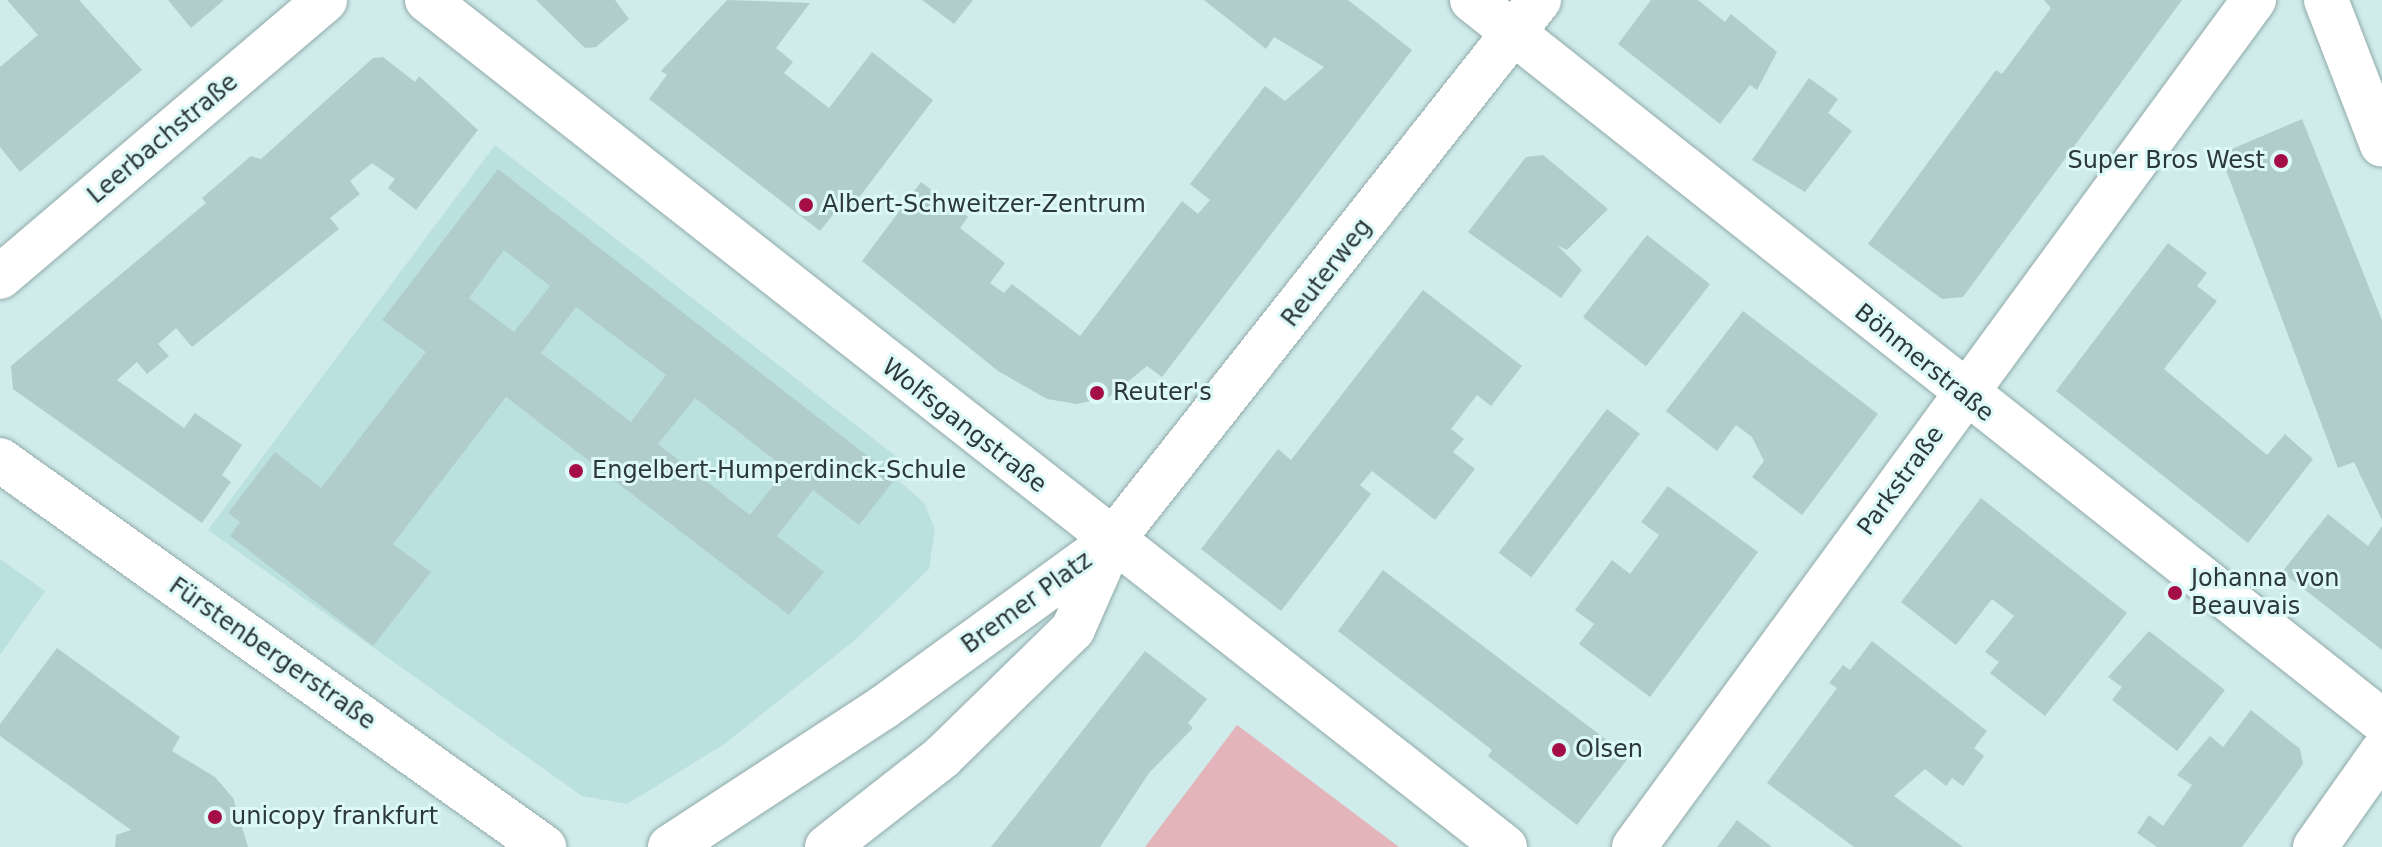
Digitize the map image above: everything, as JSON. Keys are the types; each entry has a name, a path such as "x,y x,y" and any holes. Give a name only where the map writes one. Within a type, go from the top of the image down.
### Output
{"street":[{"name":"Leerbachstraße","path":"0,277 325,0"},
{"name":"Wolfsgangstraße","path":"427,0 1111,542 1505,847"},
{"name":"Böhmerstraße","path":"1472,0 1526,16 1964,396 2382,721"},
{"name":"Parkstraße","path":"1634,847 2254,0"},
{"path":"2326,0 2382,145"},
{"name":"Reuterweg","path":"1111,542 1526,16"},
{"name":"Fürstenbergerstraße","path":"0,460 544,847"},
{"name":"Bremer Platz","path":"670,847 884,707 1111,542"},
{"name":"Bremer Platz","path":"827,847 942,757 1073,629 1111,542"},
{"path":"2315,847 2382,752"}],"shaded area":[{"name":"Engelbert-Humperdinck-Schule","path":"495,145 906,464 896,478 924,503 935,529 929,569 855,640 723,745 627,804 582,796 208,530"},
{"path":"0,559 45,591 0,655"},
{"path":"1237,725 1399,847 1145,847"}],"building":[{"path":"7,0 79,0 142,70 20,172 0,147 0,67 38,35"},
{"path":"168,0 224,0 191,28"},
{"path":"536,0 615,0 629,19 596,47 585,48"},
{"path":"727,0 810,3 776,48 793,62 784,73 829,108 872,52 933,100 848,212 840,206 820,231 649,99 667,75 661,71"},
{"path":"922,0 973,0 954,24"},
{"path":"1204,0 1348,0 1412,50 1162,377 1147,366 1109,397 1077,404 1047,399 998,371 862,261 921,182 968,217 960,228 1005,263 990,283 1004,293 1012,284 1080,336 1182,201 1198,214 1210,200 1190,184 1265,86 1285,101 1324,67 1274,37 1266,49"},
{"path":"1651,0 1698,0 1725,22 1731,14 1777,52 1757,90 1750,85 1720,124 1618,44"},
{"path":"2044,0 2182,0 1963,297 1942,299 1868,244 1996,70 2002,74 2051,8"},
{"path":"383,57 415,82 419,76 478,130 416,210 388,188 395,179 372,163 350,181 360,194 330,218 339,229 192,347 176,328 158,344 169,356 147,374 137,362 117,380 184,428 195,413 242,445 222,475 231,482 202,523 13,389 11,366 206,203 202,198 251,156 261,159 373,58"},
{"path":"1809,78 1838,99 1828,113 1852,131 1805,192 1752,160"},
{"path":"2302,119 2382,320 2382,520 2354,462 2338,468 2220,154"},
{"path":"1543,155 1608,209 1567,250 1557,245 1582,270 1561,298 1468,232 1526,157"},
{"path":"498,169 896,478 859,525 813,490 777,536 824,572 789,615 506,397 393,544 431,572 373,646 230,536 240,522 228,513 275,452 321,488 426,352 382,320","holes":["504,250 550,286 514,332 469,298","576,307 666,375 631,422 541,353","695,398 786,469 750,515 658,444"]},
{"path":"1647,235 1710,284 1646,366 1583,317"},
{"path":"2168,243 2207,273 2197,286 2217,301 2164,369 2267,455 2285,434 2313,459 2248,543 2056,391"},
{"path":"1423,290 1522,366 1491,406 1477,395 1451,429 1464,439 1453,452 1475,469 1435,520 1372,471 1360,485 1371,494 1281,611 1201,549 1278,449 1291,460"},
{"path":"1743,311 1878,414 1802,515 1752,477 1764,461 1752,437 1736,425 1717,451 1666,411"},
{"path":"1607,409 1640,434 1531,577 1499,553"},
{"path":"1668,486 1758,552 1650,697 1579,644 1594,624 1575,610 1612,560 1630,574 1659,535 1641,522"},
{"path":"1981,498 2127,613 2045,716 1990,673 1999,662 1985,652 2014,616 1992,599 1956,645 1901,602"},
{"path":"2328,514 2368,546 2382,526 2382,650 2282,572"},
{"path":"1383,570 1629,757 1577,825 1488,756 1492,750 1338,631"},
{"path":"2149,631 2225,690 2177,751 2112,700 2122,687 2108,677"},
{"path":"1872,641 1987,731 1974,748 1984,756 1963,786 1952,778 1946,786 1925,769 1894,796 1963,847 1854,847 1767,783 1837,688 1829,683 1843,665 1850,670"},
{"path":"57,648 180,737 172,751 215,777 233,798 248,847 115,847 116,835 131,830 0,736 0,724"},
{"path":"1145,651 1207,699 1188,723 1193,728 1149,773 1100,847 991,847"},
{"path":"2251,710 2300,749 2303,764 2242,847 2157,847 2137,833 2149,815 2163,826 2192,785 2177,775 2210,736 2223,747"},
{"path":"1737,820 1772,847 1717,847"}],"place":[{"name":"Super Bros West","path":"2281,161"},
{"name":"Albert-Schweitzer-Zentrum","path":"806,205"},
{"name":"Reuter's","path":"1097,393"},
{"name":"Engelbert-Humperdinck-Schule","path":"576,471"},
{"name":"Johanna von Beauvais","path":"2175,593"},
{"name":"Olsen","path":"1559,750"},
{"name":"unicopy frankfurt","path":"215,817"}]}
